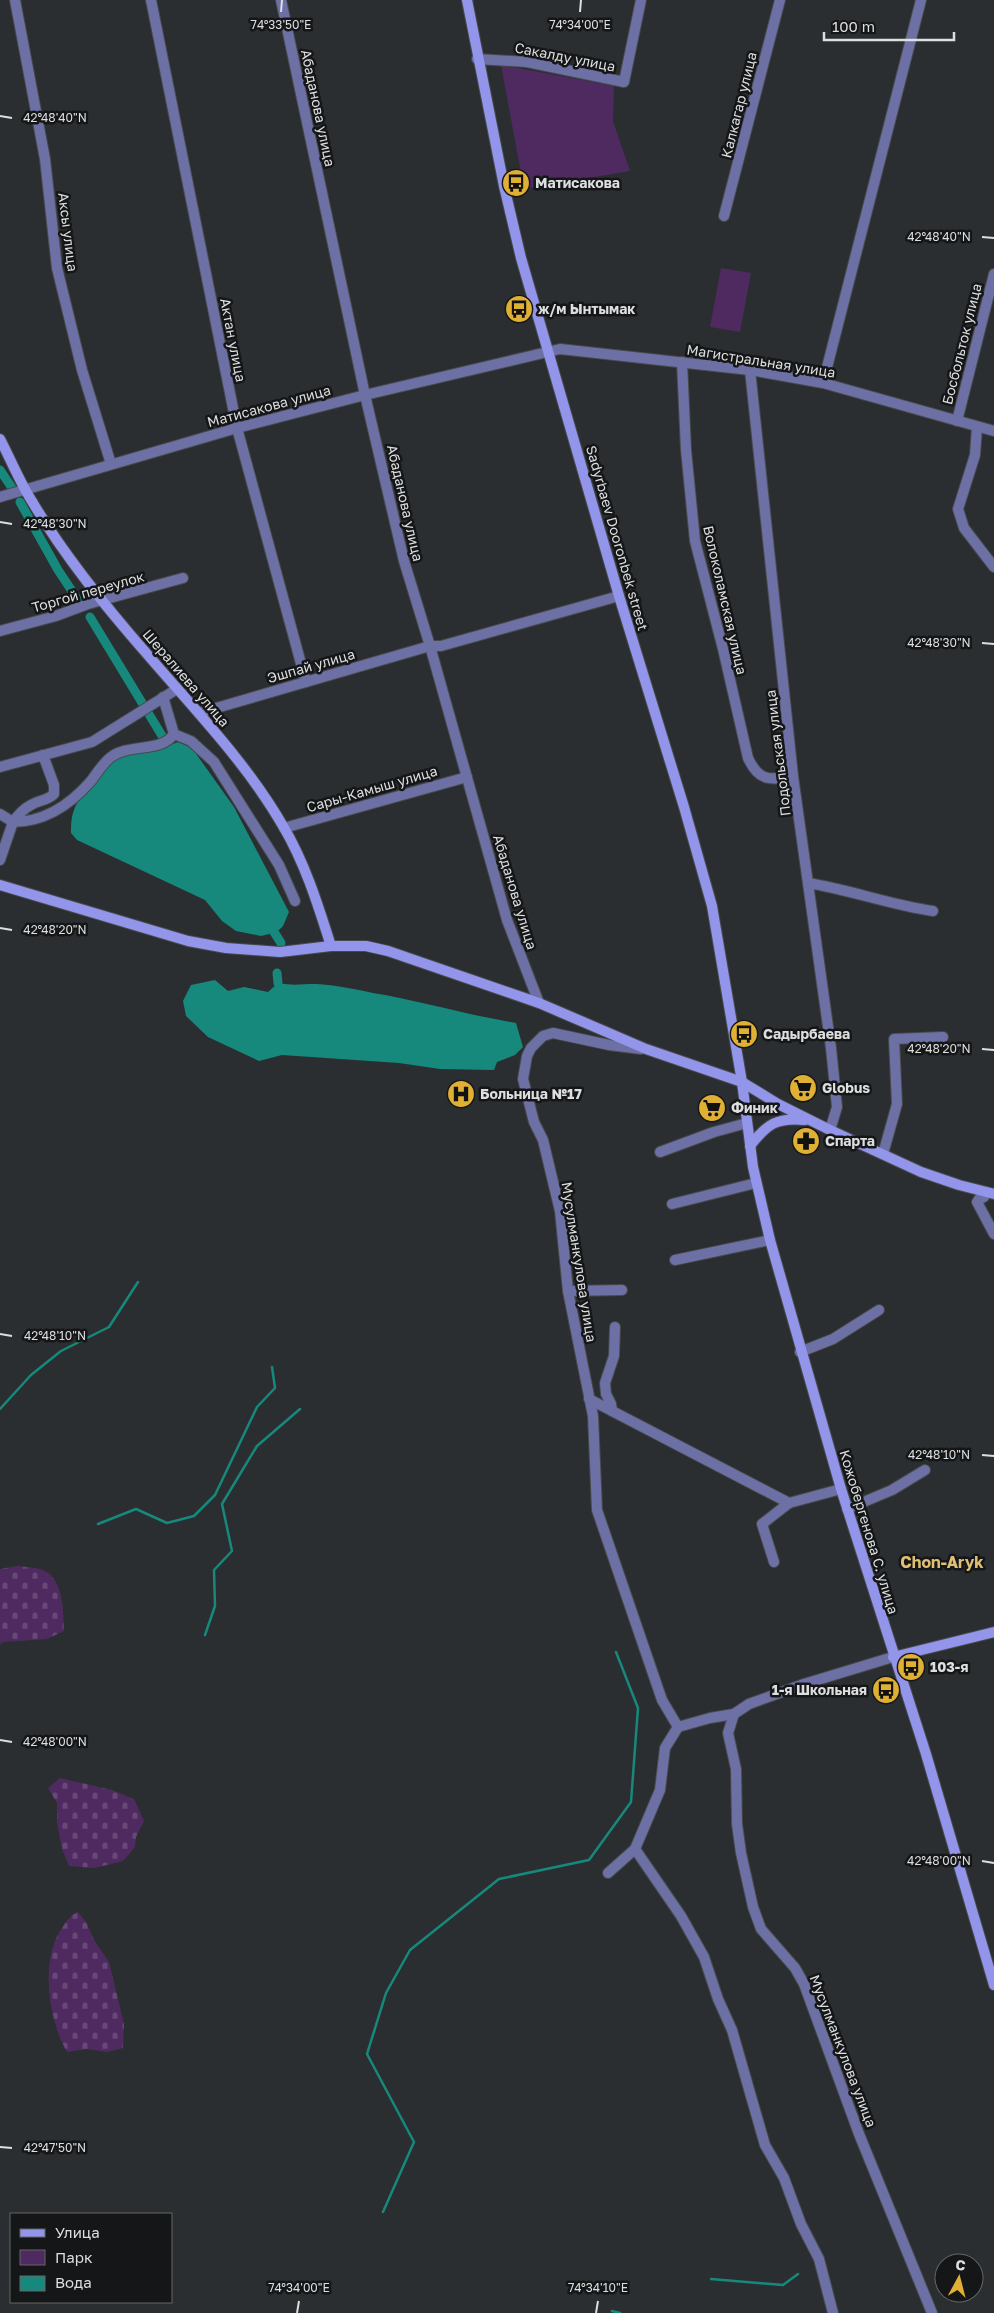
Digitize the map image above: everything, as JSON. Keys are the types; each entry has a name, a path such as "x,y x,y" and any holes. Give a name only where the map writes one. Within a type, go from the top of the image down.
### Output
{"main road":[{"name":"Sadyrbaev Dooronbek street","path":"467,0 477,59 506,195 548,351 712,906 742,1082"},
{"name":"Шералиева улица","path":"0,439 25,490 54,535 103,601 242,765 284,828 312,890 331,946"},
{"path":"0,885 188,941 226,948 280,952 331,946 366,946 388,951 539,1003 646,1049 742,1082 778,1104 882,1154 934,1177 990,1193"},
{"name":"Кожобергенова С. улица","path":"742,1082 756,1183 800,1352 841,1489 965,1882 994,1985"},
{"path":"750,1146 765,1128 774,1123 784,1119 811,1120"},
{"path":"894,1657 994,1632"}],"street":[{"name":"Аксы улица","path":"14,0 45,159 57,268 82,370 111,464"},
{"name":"Актан улица","path":"151,0 236,428 306,682"},
{"name":"Абаданова улица","path":"281,0 365,395 404,561 430,646 506,920 539,1003"},
{"name":"Сакалду улица","path":"477,59 527,62 624,82 641,0"},
{"name":"Калкагар улица","path":"724,216 780,0"},
{"path":"823,383 921,0"},
{"name":"Босбольток улица","path":"957,421 994,274"},
{"name":"Магистральная улица","path":"548,351 560,349 682,362 750,370 823,383 994,431"},
{"name":"Матисакова улица","path":"0,497 236,428 548,351"},
{"name":"Волоколамская улица","path":"682,362 686,450 695,541 723,649 748,758 759,776 769,779 793,776"},
{"name":"Подольская улица","path":"750,370 793,776 837,1107 830,1130"},
{"path":"977,427 975,455 958,509 964,528 994,567"},
{"name":"Торгой переулок","path":"0,630 56,616 88,604 183,578"},
{"name":"Эшпай улица","path":"199,713 430,646 440,646 619,596"},
{"path":"0,767 92,742 177,689"},
{"path":"163,698 174,734"},
{"path":"0,814 13,822 29,822 52,814 85,788 112,757 132,748 164,743 174,734"},
{"path":"174,734 191,741 214,762 279,865 295,901"},
{"path":"0,860 13,822 20,813 32,804 48,799 54,794 54,785 43,755"},
{"name":"Сары-Камыш улица","path":"284,828 467,777"},
{"path":"808,883 840,888 904,907 933,911"},
{"name":"Мусулманкулова улица","path":"646,1049 609,1045 553,1033 536,1040 527,1056 523,1079 534,1122 543,1140 560,1211 568,1291 593,1416 597,1510 662,1700 678,1727"},
{"path":"882,1154 897,1104 898,1074 894,1039 943,1037"},
{"path":"660,1152 714,1132 747,1123"},
{"path":"672,1204 756,1183"},
{"path":"990,1193 977,1202 994,1234"},
{"path":"675,1260 770,1240"},
{"path":"568,1291 622,1290"},
{"path":"800,1352 833,1338 879,1310"},
{"path":"612,1411 606,1394 605,1383 614,1356 615,1327"},
{"path":"589,1399 789,1503"},
{"path":"848,1509 892,1490 925,1470"},
{"path":"774,1562 762,1524 789,1503 841,1489"},
{"path":"608,1872 635,1849 660,1790 664,1748 678,1727 710,1718 734,1714 749,1704 804,1684 894,1657"},
{"name":"Мусулманкулова улица","path":"734,1714 728,1733 736,1769 737,1824 741,1853 753,1907 761,1929 795,1968 804,1984 859,2134 932,2313"},
{"path":"635,1849 681,1916 704,1957 718,1999 732,2030 765,2145 784,2178 801,2224 818,2259 833,2313"}],"green space":[{"path":"501,65 614,86 613,121 630,171 524,189"},
{"path":"721,268 751,273 740,332 710,327"},
{"path":"17,1566 45,1571 56,1582 63,1607 64,1631 47,1639 3,1642 0,1645 0,1569"},
{"path":"60,1778 112,1790 134,1799 144,1821 136,1837 135,1847 123,1861 95,1868 69,1866 62,1849 57,1822 57,1803 48,1788"},
{"path":"78,1912 86,1922 94,1940 109,1962 124,2024 123,2048 107,2052 87,2049 67,2052 55,2023 49,1988 51,1954 56,1938 64,1925 73,1914"}],"water":[{"path":"178,742 192,748 234,807 289,912 283,926 277,932 261,936 236,931 222,921 205,900 77,840 71,833 72,816 77,803 88,786 110,763 125,754"},
{"path":"215,980 228,991 244,987 268,992 278,983 338,986 516,1023 523,1047 515,1055 497,1062 494,1070 440,1069 399,1063 282,1055 259,1061 208,1037 186,1016 183,1001 191,985"}],"waterway":[{"path":"0,470 12,488"},
{"path":"20,502 58,570 78,600"},
{"path":"90,617 164,739"},
{"path":"269,924 281,943"},
{"path":"277,973 278,983"},
{"path":"0,1409 31,1375 61,1351 109,1327 138,1282"},
{"path":"98,1524 136,1509 167,1523 194,1516 215,1495 257,1407 275,1388 272,1367"},
{"path":"205,1635 215,1606 214,1570 232,1551 222,1504 257,1446 300,1409"},
{"path":"383,2212 414,2142 367,2054 386,1993 410,1950 499,1879 589,1860 631,1802 638,1708 616,1652"},
{"path":"711,2279 783,2285 798,2274"},
{"path":"612,2311 620,2313"}],"place":[{"name":"Матисакова","path":"516,183"},
{"name":"ж/м Ынтымак","path":"519,309"},
{"name":"Садырбаева","path":"744,1034"},
{"name":"Globus","path":"803,1088"},
{"name":"Больница №17","path":"461,1094"},
{"name":"Финик","path":"712,1108"},
{"name":"Спарта","path":"806,1141"},
{"name":"103-я","path":"911,1667"},
{"name":"1-я Школьная","path":"886,1690"}],"district":[{"name":"Chon-Aryk","path":"942,1562"}]}
